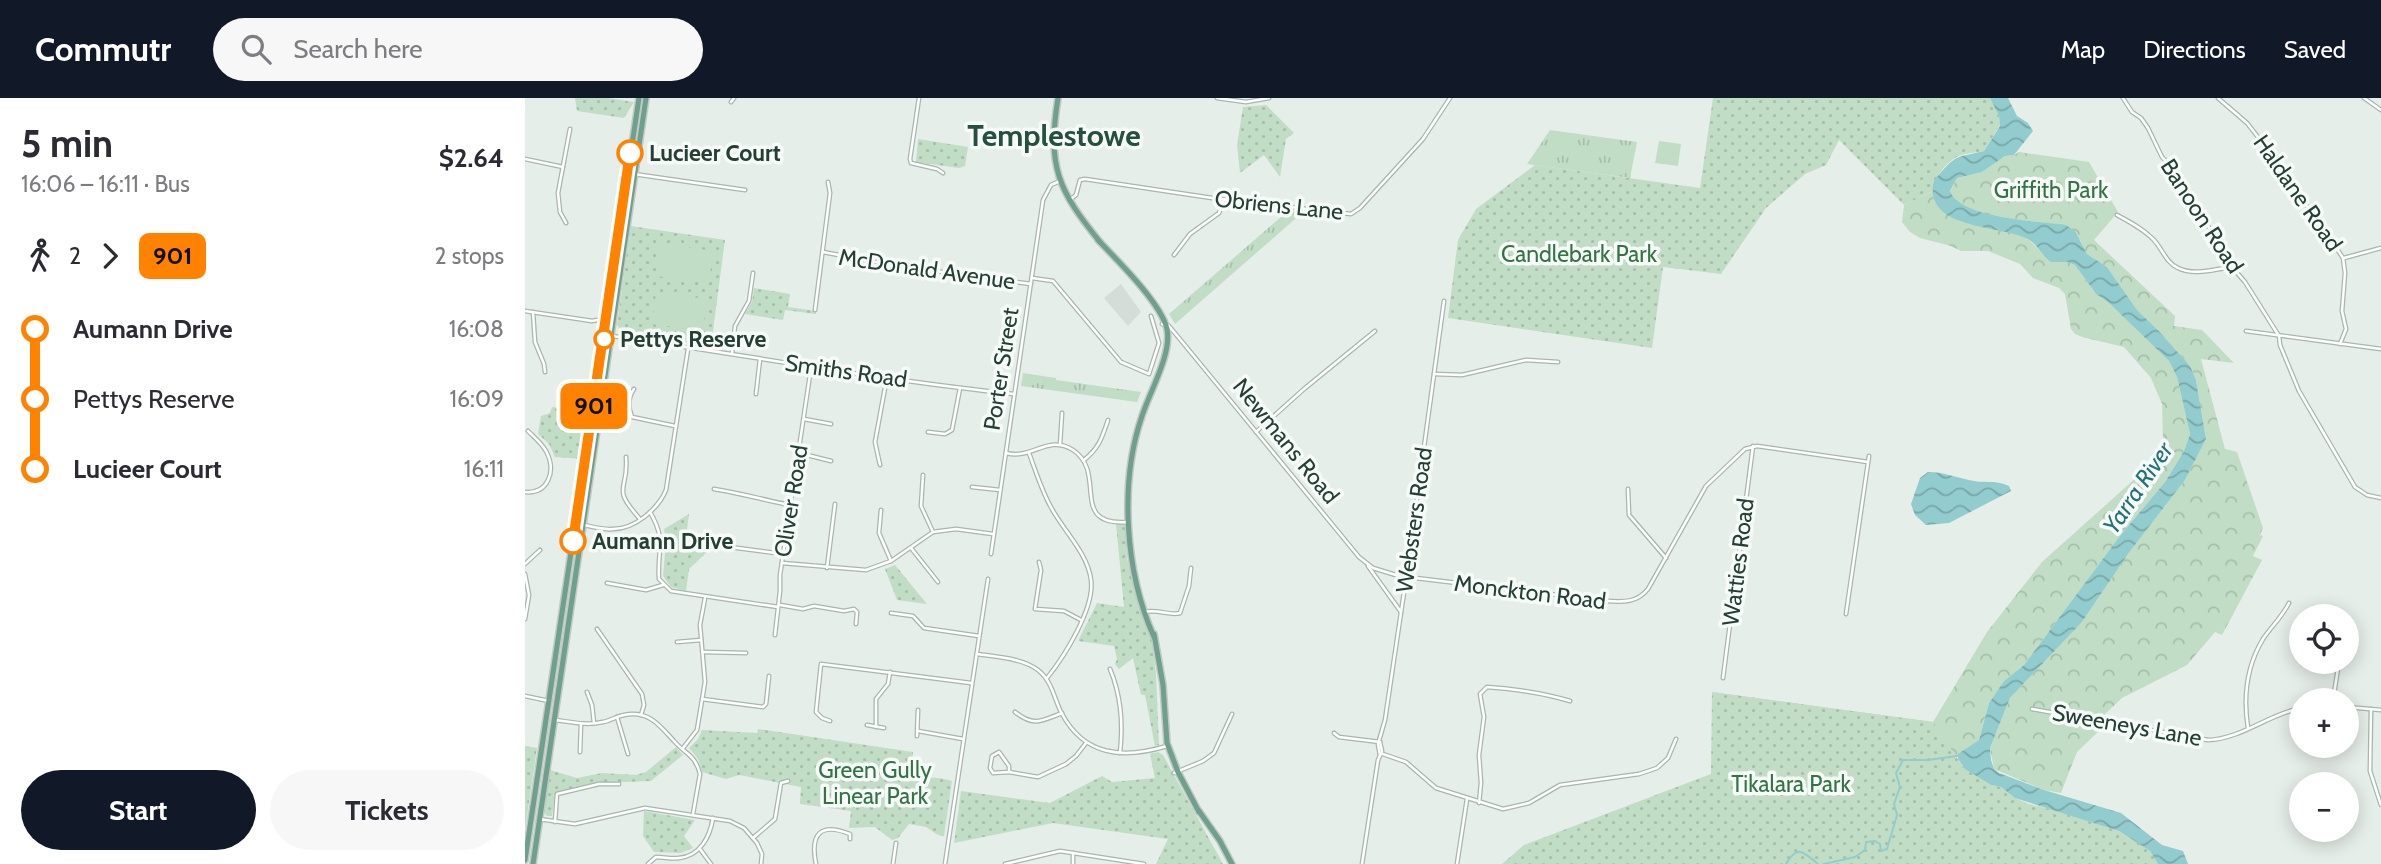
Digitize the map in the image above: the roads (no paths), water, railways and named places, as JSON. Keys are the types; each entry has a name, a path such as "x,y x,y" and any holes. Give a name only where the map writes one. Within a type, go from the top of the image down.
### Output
{"main road":[{"path":"525,860 639,98"},
{"path":"533,864 646,98"},
{"path":"1058,101 1053,146 1061,182"},
{"name":"Newmans Road","path":"1061,182 1096,238 1164,324"},
{"path":"1164,324 1167,344 1135,440 1129,521 1134,571 1154,637 1161,674 1161,725 1166,746 1176,772 1230,864"},
{"path":"1159,370 1164,344 1164,324"},
{"path":"605,333 612,336"},
{"path":"549,701 557,702"},
{"path":"531,818 539,819"}],"street":[{"path":"731,102 734,98"},
{"path":"919,98 910,159 915,166 937,169 943,173"},
{"path":"1217,98 1258,102 1269,98"},
{"name":"Obriens Lane","path":"1070,200 1076,195 1080,180 1085,178 1224,199 1351,214 1416,146 1450,98"},
{"name":"Banoon Road","path":"2124,98 2129,109 2148,128 2177,181 2190,195 2232,267 2245,282 2279,336 2280,345 2307,406 2320,423 2355,487 2367,495 2381,498"},
{"name":"Haldane Road","path":"2218,98 2258,136 2277,173 2313,213 2343,258 2345,273 2342,311 2346,329 2340,344"},
{"path":"2364,98 2381,110"},
{"path":"566,223 558,202 570,129"},
{"path":"525,159 563,167"},
{"path":"627,173 745,190"},
{"path":"815,310 830,193 828,182"},
{"name":"Porter Street","path":"991,554 1043,200 1047,189 1054,183 1061,182"},
{"path":"1174,255 1190,234 1219,213 1224,199"},
{"path":"2117,215 2145,232 2169,262 2178,268 2195,272 2232,267"},
{"path":"2343,258 2381,248"},
{"name":"McDonald Avenue","path":"823,252 897,266 1031,284"},
{"path":"732,353 735,326 749,301 753,273"},
{"path":"1032,278 1053,281 1121,362 1149,374 1159,343 1151,316"},
{"name":"Websters Road","path":"1362,864 1381,754 1380,741 1403,600 1444,301"},
{"path":"525,311 591,321 607,317"},
{"path":"533,312 533,329 545,372"},
{"path":"591,321 605,333"},
{"name":"Newmans Road","path":"1164,324 1179,338 1355,554 1368,565 1401,612"},
{"path":"1256,432 1375,331"},
{"path":"2246,331 2381,349"},
{"name":"Smiths Road","path":"612,336 688,349 732,353 811,368 1014,396"},
{"path":"1167,344 1179,338"},
{"path":"584,525 612,530 625,527 650,512 662,501 688,349"},
{"path":"756,394 760,359"},
{"path":"1434,374 1462,376 1521,360 1558,362"},
{"name":"Oliver Road","path":"775,635 783,554 811,368"},
{"path":"880,465 875,442 887,377"},
{"path":"928,432 945,434 952,430 960,388"},
{"path":"634,389 629,407 632,417 675,426"},
{"path":"1060,445 1062,413"},
{"path":"804,419 831,424"},
{"path":"1084,460 1101,444 1108,420"},
{"path":"525,492 540,491 546,486 550,474 550,462 545,450 528,431"},
{"path":"1006,453 1017,456 1049,445 1070,449 1084,460 1089,474 1093,507 1099,518 1107,523 1129,521"},
{"path":"1753,446 1868,462"},
{"name":"Monckton Road","path":"1406,577 1626,602 1644,594 1711,480 1745,449 1753,446"},
{"name":"Watties Road","path":"1723,678 1753,446"},
{"path":"799,453 831,461"},
{"path":"1029,453 1051,508 1088,568 1091,591 1081,620 1058,665 1047,678"},
{"path":"1846,614 1869,456"},
{"path":"626,457 621,492 624,500 640,519"},
{"path":"923,475 921,506 933,532"},
{"path":"972,487 1000,489"},
{"path":"714,489 790,505"},
{"path":"1628,489 1629,515 1666,558"},
{"path":"827,568 835,504"},
{"path":"881,510 879,533 891,561"},
{"path":"650,512 659,527 661,538 659,579 676,593 778,606 844,611 854,609 857,612 856,624"},
{"path":"782,563 866,570 891,561 933,532 956,529 993,534"},
{"path":"707,544 783,554"},
{"path":"911,548 938,582"},
{"path":"525,564 540,550"},
{"path":"1039,562 1041,570 1035,609 1064,611 1081,620"},
{"name":"Newmans Road","path":"1368,565 1386,573 1406,577"},
{"path":"1146,612 1159,610 1174,615 1180,613 1188,592 1191,568"},
{"path":"525,574 529,595 525,619"},
{"path":"946,864 988,579"},
{"path":"607,583 646,590 663,585"},
{"path":"683,748 697,730 702,699 705,673 700,625 705,598"},
{"path":"1396,603 1403,600"},
{"path":"2248,729 2246,683 2253,659 2289,603"},
{"path":"891,613 913,615 925,628 979,636"},
{"path":"597,628 642,694 644,705 641,716"},
{"path":"677,642 701,640"},
{"path":"703,652 746,653"},
{"path":"977,654 1025,663 1037,669 1047,678 1062,713 1086,743 1109,752 1120,753 1142,753 1166,746"},
{"path":"830,721 816,712 821,664 972,684"},
{"path":"1110,669 1122,730 1120,753"},
{"path":"876,727 876,699 888,684 890,672"},
{"path":"702,699 763,709 769,676"},
{"path":"1479,803 1479,755 1484,717 1479,694 1482,690 1487,687 1546,694 1570,701"},
{"path":"587,692 594,723"},
{"path":"525,696 549,701"},
{"path":"2359,708 2381,710"},
{"name":"Sweeneys Lane","path":"2032,709 2165,731 2202,740 2223,738 2289,711"},
{"path":"2371,709 2370,771 2381,805"},
{"path":"918,710 918,733 964,738"},
{"path":"1015,712 1025,720 1034,722 1062,713"},
{"path":"1176,772 1203,761 1213,753 1232,714"},
{"path":"555,720 581,724 623,715 653,720 665,729 674,742 691,754 700,774 693,814"},
{"path":"617,717 628,754"},
{"path":"580,752 581,724"},
{"path":"867,725 884,728"},
{"path":"1334,733 1339,737 1380,741"},
{"path":"1381,754 1406,762 1436,789 1503,809 1529,803 1560,785 1639,774 1657,768 1668,758 1676,738"},
{"path":"1009,772 1009,766 999,752 992,756 990,768 993,773 1009,772 1025,777 1038,777 1066,764 1086,743"},
{"path":"753,838 775,819 781,783 788,781"},
{"path":"555,822 557,794 599,784 619,783"},
{"path":"1457,864 1468,799"},
{"path":"539,819 575,824 637,808 730,821 744,828 753,838 762,854 761,864"},
{"path":"648,864 656,858 682,858 694,854 711,830 713,818"},
{"path":"816,864 815,846 819,831 826,828 845,832 850,834 850,839"},
{"path":"893,864 896,843"},
{"path":"700,849 711,864"},
{"path":"1005,864 1060,851 1144,864"},
{"path":"1073,853 1073,864"}],"water":[{"path":"1990,98 2008,98 2017,116 2028,123 2033,131 2014,155 2005,156 1982,172 1957,178 1950,191 1969,208 1984,213 2066,225 2075,231 2087,254 2107,267 2137,310 2190,366 2196,380 2206,439 2185,480 2128,554 2082,622 2010,698 1990,748 1991,760 1994,769 1999,773 2044,790 2121,813 2162,845 2183,851 2188,864 2158,864 2150,851 2119,831 2015,798 2001,787 1991,785 1965,769 1958,759 1958,754 1979,740 1989,703 2004,681 2024,665 2119,537 2165,482 2184,451 2190,434 2177,377 2169,361 2108,302 2096,294 2075,265 2051,262 2028,239 1954,218 1934,200 1933,185 1947,165 1957,158 1984,151 2000,126 1999,116"},
{"path":"1928,472 1999,483 2009,486 2011,491 1949,523 1926,525 1915,515 1911,504 1920,478"}],"waterway":[{"path":"1824,864 1855,857 1865,850 1866,842 1875,841 1880,844 1881,851 1887,849 1897,815 1894,804 1900,787 1896,773 1903,760 1957,756"},
{"path":"1786,864 1798,852 1818,864"}],"place":[{"name":"Lucieer Court","path":"630,153"},
{"name":"Pettys Reserve","path":"604,339"},
{"name":"Aumann Drive","path":"573,541"}],"district":[{"name":"Templestowe","path":"1054,136"}],"park label":[{"name":"Griffith Park","path":"2051,190"},
{"name":"Candlebark Park","path":"1579,254"},
{"name":"Green Gully Linear Park","path":"875,783"},
{"name":"Tikalara Park","path":"1791,784"}],"water label":[{"name":"Yarra River","path":"2138,488"}]}
